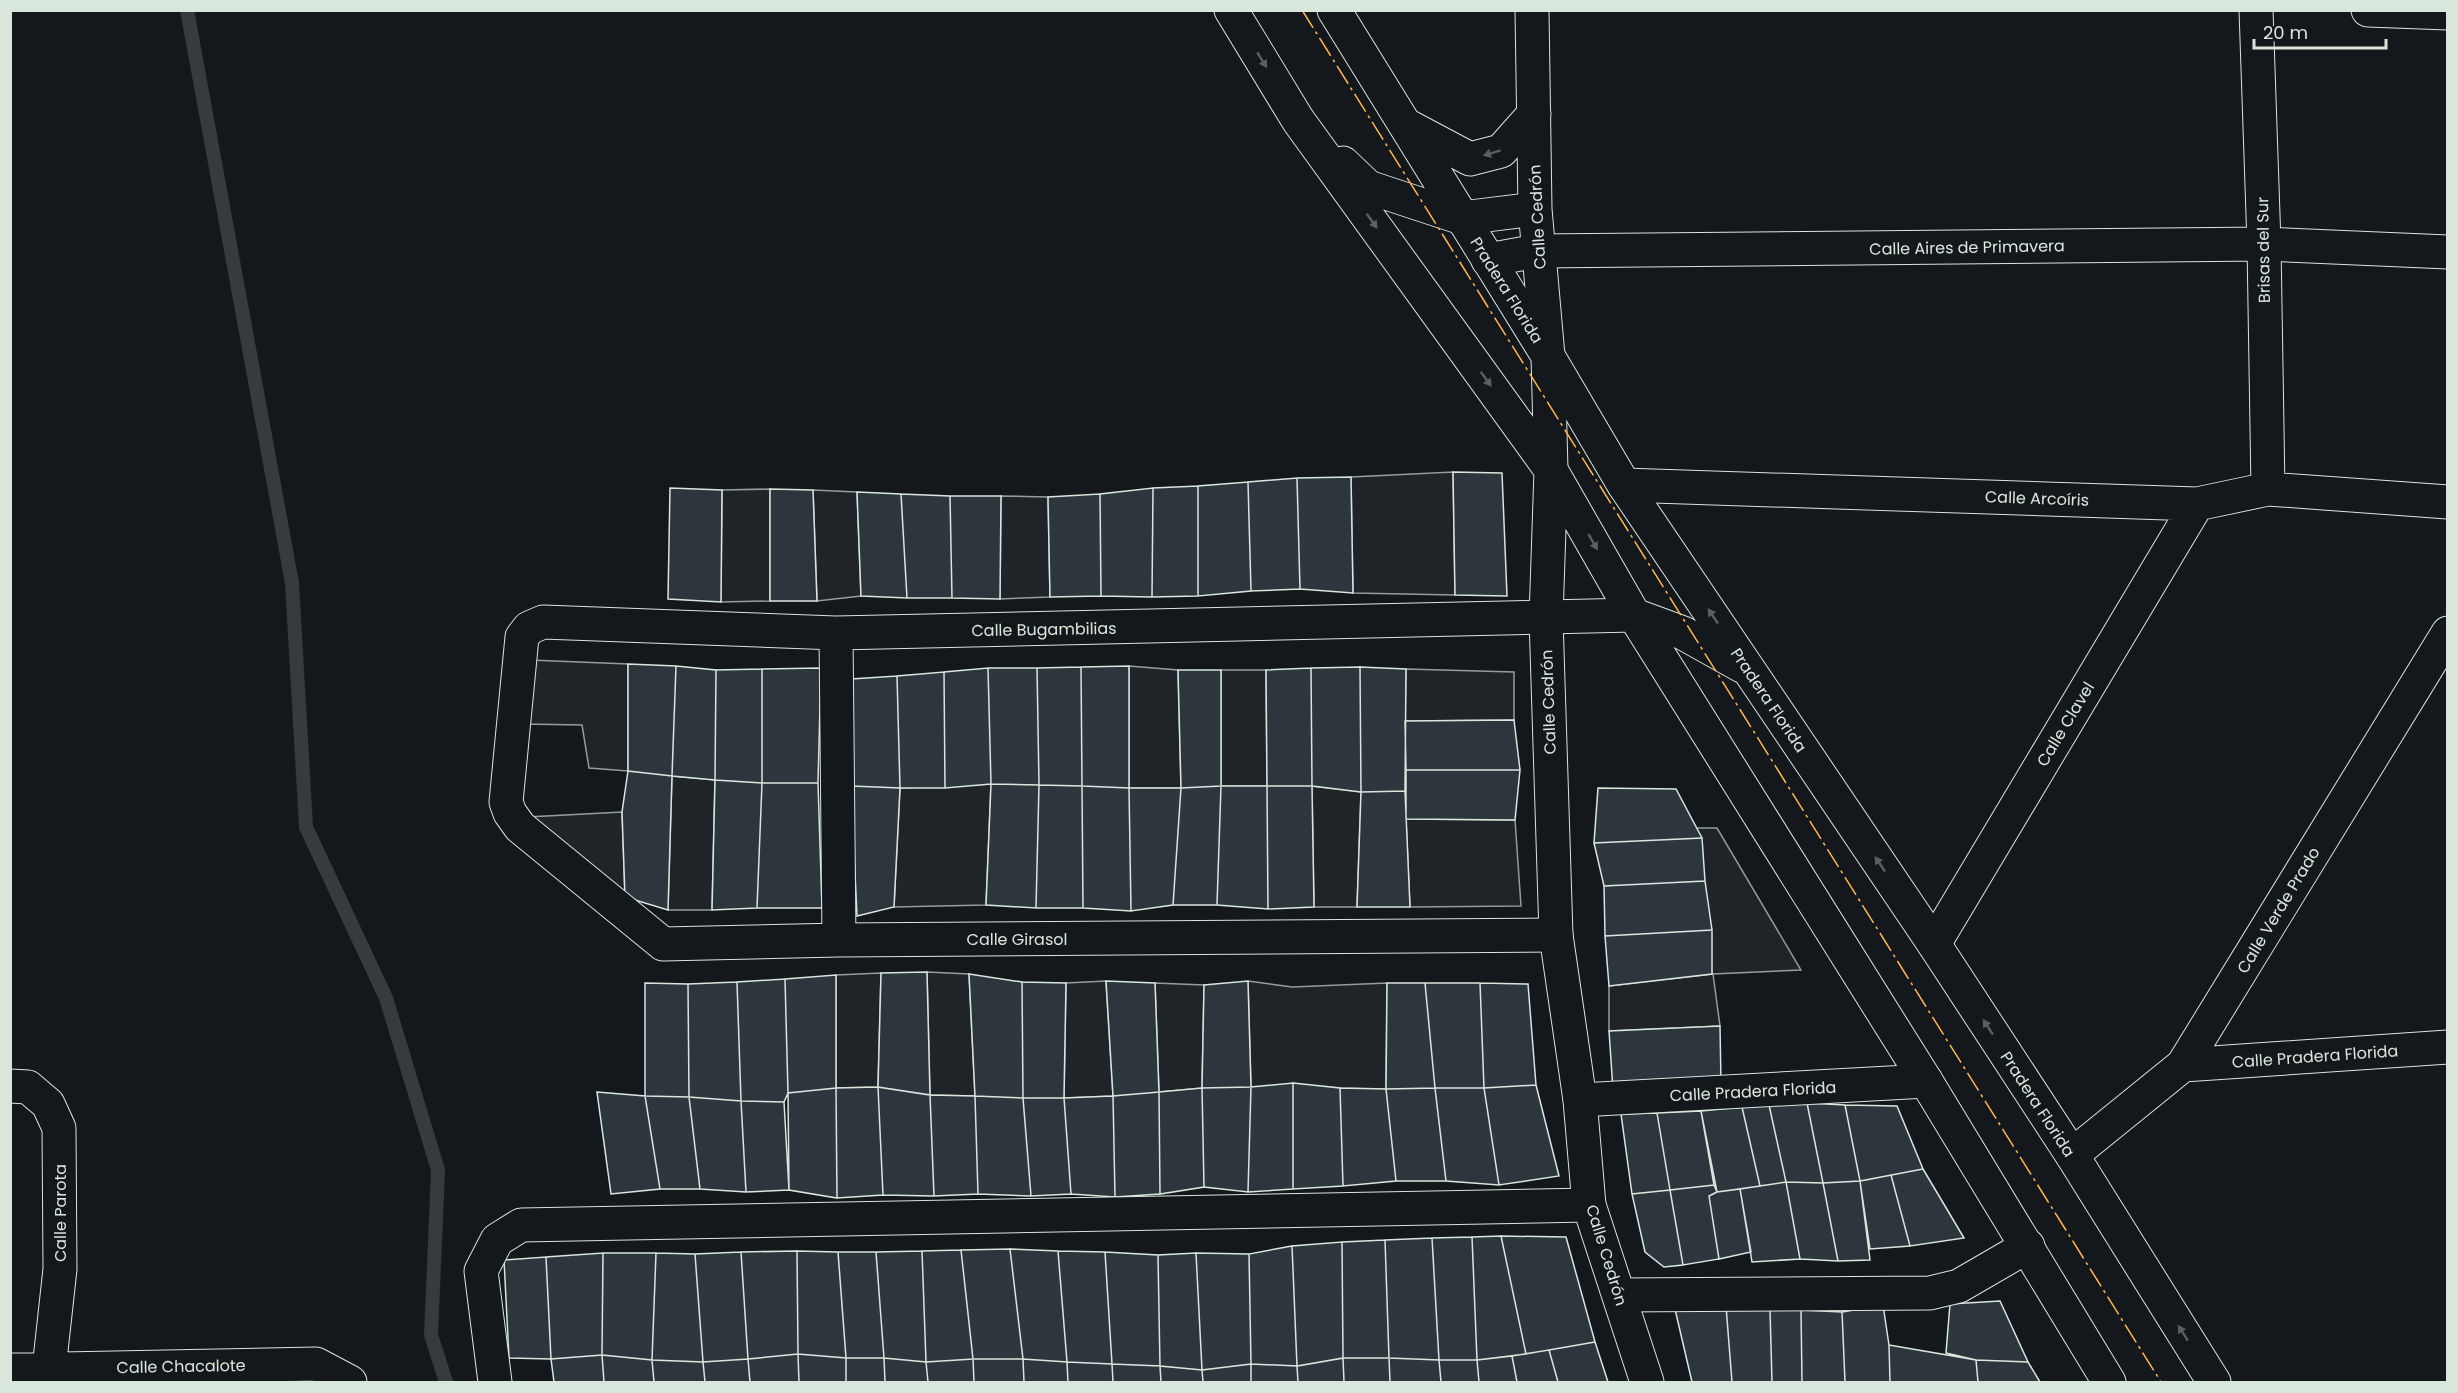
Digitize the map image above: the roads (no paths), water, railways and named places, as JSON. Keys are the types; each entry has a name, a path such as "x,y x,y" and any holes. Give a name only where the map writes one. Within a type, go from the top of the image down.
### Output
{"street":[{"path":"1231,10 1298,120 1551,470 1634,615 1926,1081 2109,1383"},
{"name":"Pradera Florida","path":"1334,10 1548,356 1624,485 1934,944 2072,1155 2214,1383"},
{"name":"Calle Cedrón","path":"1532,10 1535,209 1548,356 1551,470 1546,618 1556,934 1580,1100 1589,1205 1647,1383"},
{"name":"Brisas del Sur","path":"2256,10 2264,244 2268,489"},
{"path":"2368,10 2448,13"},
{"path":"1404,124 1470,159 1501,151 1534,114"},
{"path":"1298,120 1368,187 1462,218 1535,209"},
{"name":"Calle Aires de Primavera","path":"1488,260 1537,251 2264,244 2448,252"},
{"name":"Calle Arcoíris","path":"1624,485 2197,504 2268,489 2448,502"},
{"name":"Calle Clavel","path":"1934,944 2197,504"},
{"path":"1634,615 1683,633 1749,670"},
{"name":"Calle Bugambilias","path":"520,827 510,813 506,802 522,637 529,628 543,622 836,633 1634,615"},
{"path":"836,633 839,940"},
{"name":"Calle Verde Prado","path":"2072,1155 2183,1065 2448,633"},
{"name":"Calle Girasol","path":"520,827 663,944 839,940 1556,934"},
{"name":"Calle Pradera Florida","path":"2183,1065 2448,1047"},
{"name":"Calle Pradera Florida","path":"1580,1100 1926,1081"},
{"name":"Calle Parota","path":"10,1086 28,1087 48,1104 59,1128 60,1269 49,1369"},
{"path":"495,1383 481,1270 497,1240 521,1225 1589,1205"},
{"path":"1619,1294 1930,1293 1959,1286 2028,1246"},
{"name":"Calle Chacalote","path":"10,1370 316,1364 350,1383"}],"waterway":[{"path":"187,10 292,583 306,827 386,998 438,1170 431,1335 446,1382"}]}
